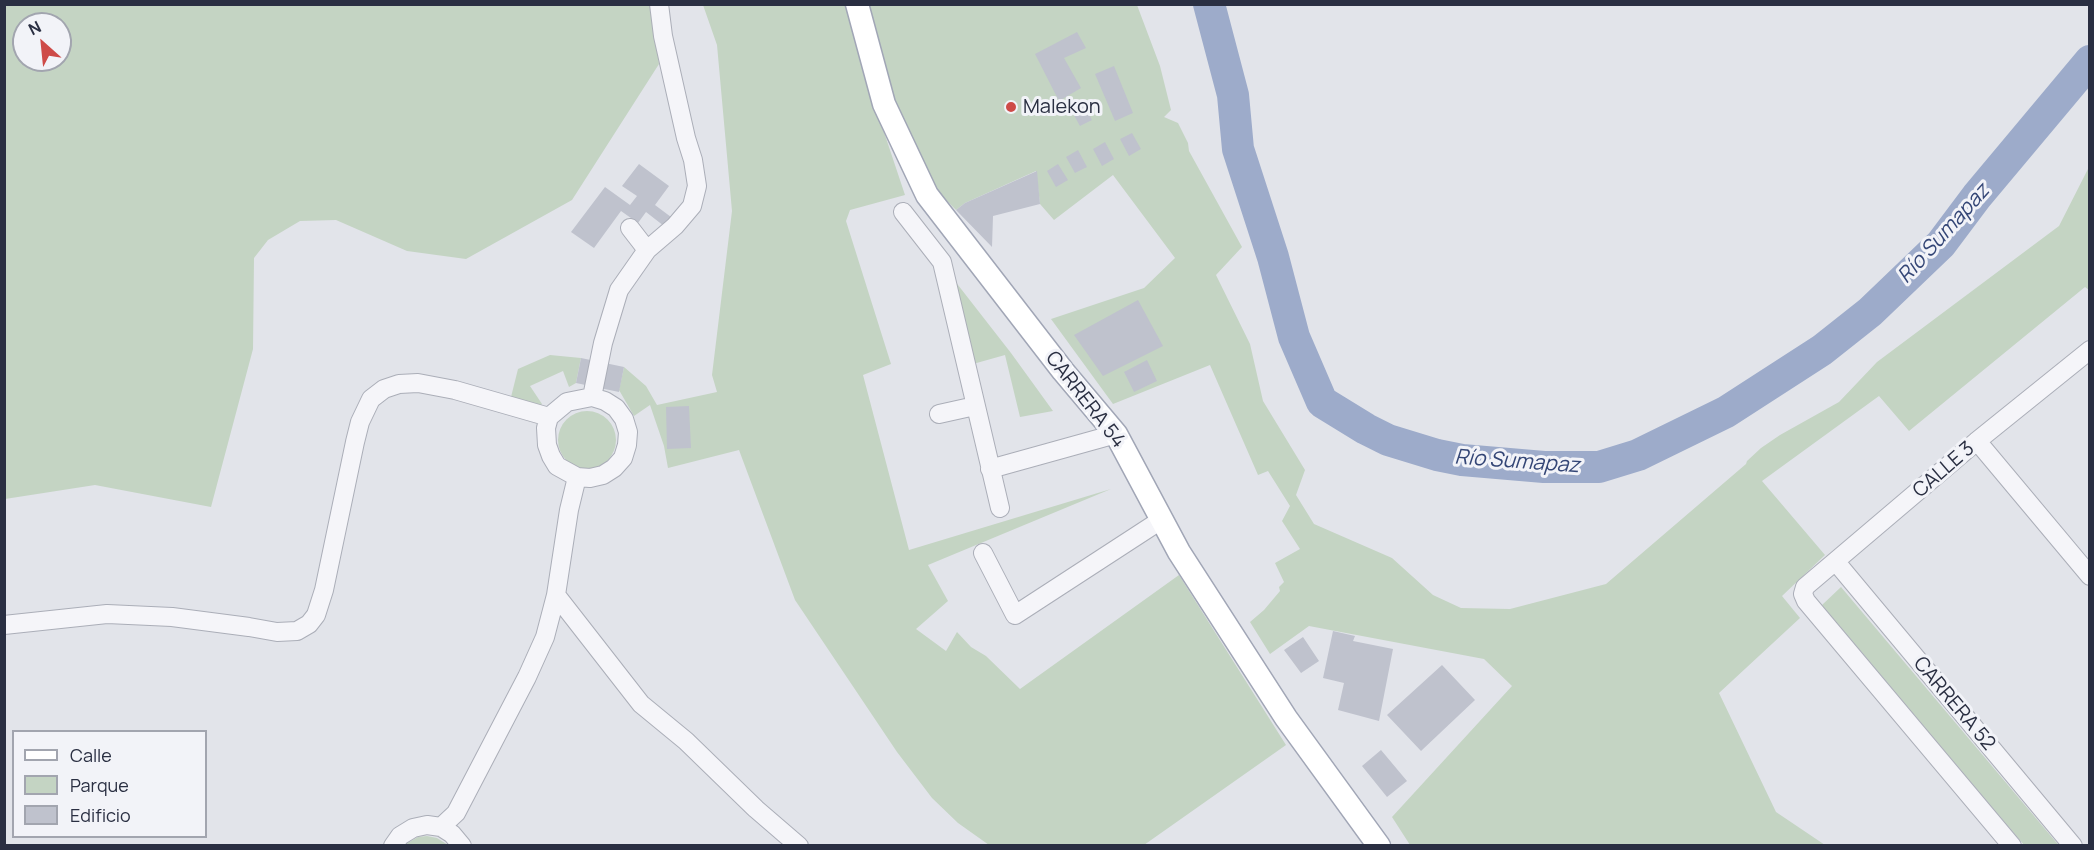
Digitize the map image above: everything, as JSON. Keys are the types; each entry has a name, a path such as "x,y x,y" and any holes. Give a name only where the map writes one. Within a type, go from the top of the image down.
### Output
{"main road":[{"name":"CARRERA 54","path":"857,4 884,104 927,195 1063,371 1116,434 1186,562 1286,718 1378,846"}],"street":[{"path":"592,397 603,343 619,290 647,249 675,226 692,206 697,186 693,160 663,36 660,4"},
{"path":"903,212 942,262 1000,508"},
{"path":"630,228 647,249"},
{"name":"CALLE 3","path":"2012,846 1806,601 1803,594 1805,587 1977,441 2090,350"},
{"path":"4,625 107,614 172,617 277,632 297,631 309,624 316,615 324,590 355,442 360,422 371,399 392,386 418,383 455,390 549,417"},
{"path":"592,397 616,408 624,419 628,432 627,445 623,458 615,468 603,475 590,478 577,477 557,466 551,456 546,428 549,417 567,402 592,397"},
{"path":"939,414 975,406"},
{"path":"990,469 1116,434"},
{"path":"1977,441 2090,576"},
{"path":"441,827 456,813 546,637 556,595 569,510 577,477"},
{"path":"983,554 1015,615 1161,520"},
{"name":"CARRERA 52","path":"1836,562 2073,846"},
{"path":"556,595 641,704 686,741 756,809 799,846"},
{"path":"393,846 400,836 413,828 427,825 441,827 452,834 462,846"}],"green space":[{"path":"5,5 652,5 659,64 572,200 466,259 407,251 336,220 300,221 268,240 254,258 253,349 211,507 95,485 5,499"},
{"path":"703,5 849,5 874,102 905,195 850,210 846,221 891,364 863,375 909,550 1111,489 928,565 948,601 916,629 946,651 957,632 1020,689 1179,575 1286,745 1144,845 989,845 958,823 932,798 897,752 795,600 739,450 668,468 664,446 650,405 634,416 619,390 624,367 646,386 657,405 717,392 712,375 732,211 717,45"},
{"path":"868,5 1137,5 1160,66 1171,110 1164,117 1178,123 1188,143 1189,151 1242,247 1216,275 1250,344 1263,401 1305,470 1296,495 1314,524 1392,558 1433,595 1461,608 1510,609 1606,584 1746,464 1761,448 1839,402 1877,362 2059,226 2089,167 2089,290 2085,287 1909,431 1879,396 1762,481 1825,555 1782,596 1800,618 1719,693 1776,812 1825,845 1410,845 1392,817 1512,686 1484,659 1309,626 1270,654 1250,622 1264,610 1280,591 1279,587 1284,582 1275,563 1300,549 1282,521 1290,506 1268,471 1258,475 1210,365 1113,404 1051,319 1144,288 1175,258 1113,175 1054,220 1040,204 1036,171 965,203 956,210 924,178 890,105"},
{"path":"951,276 1053,411 1020,417 1005,355 973,364"},
{"path":"550,355 581,358 576,383 569,387 563,371 530,386 542,404 534,412 509,405 518,369"},
{"path":"581,411 593,411 608,419 616,434 616,446 608,461 593,469 581,469 566,461 558,446 558,434 566,419"},
{"path":"1841,587 2059,845 2024,845 1822,605"},
{"path":"418,837 437,838 448,845 404,845"}],"building":[{"path":"1077,32 1086,48 1064,58 1081,88 1059,101 1035,54"},
{"path":"1114,66 1133,113 1115,121 1095,74"},
{"path":"1083,103 1092,120 1080,126 1071,110"},
{"path":"1132,133 1141,149 1129,156 1120,139"},
{"path":"1105,142 1114,159 1102,166 1093,149"},
{"path":"1078,150 1087,167 1075,173 1066,157"},
{"path":"639,164 669,186 655,205 671,217 664,226 646,212 638,223 621,211 594,248 571,232 605,187 630,205 637,196 622,186"},
{"path":"1058,164 1068,180 1056,187 1047,171"},
{"path":"1037,171 1040,204 993,216 992,247 956,210 965,203"},
{"path":"1138,300 1163,346 1103,376 1074,335"},
{"path":"581,358 624,367 619,392 576,383"},
{"path":"1147,360 1157,381 1134,392 1124,372"},
{"path":"689,406 691,448 667,449 666,407"},
{"path":"1333,631 1355,636 1353,641 1393,649 1379,721 1338,710 1344,683 1323,678"},
{"path":"1303,637 1319,661 1301,673 1284,650"},
{"path":"1442,665 1475,700 1421,751 1387,715"},
{"path":"1381,750 1407,781 1387,797 1362,766"}],"waterway":[{"name":"Río Sumapaz","path":"1209,4 1233,95 1238,149 1273,257 1294,337 1322,402 1388,440 1437,455 1462,460 1544,467 1599,467 1638,455 1726,412 1822,350 1870,312 1941,244 1977,196 2090,61"}],"place":[{"name":"Malekon","path":"1011,107"}]}
